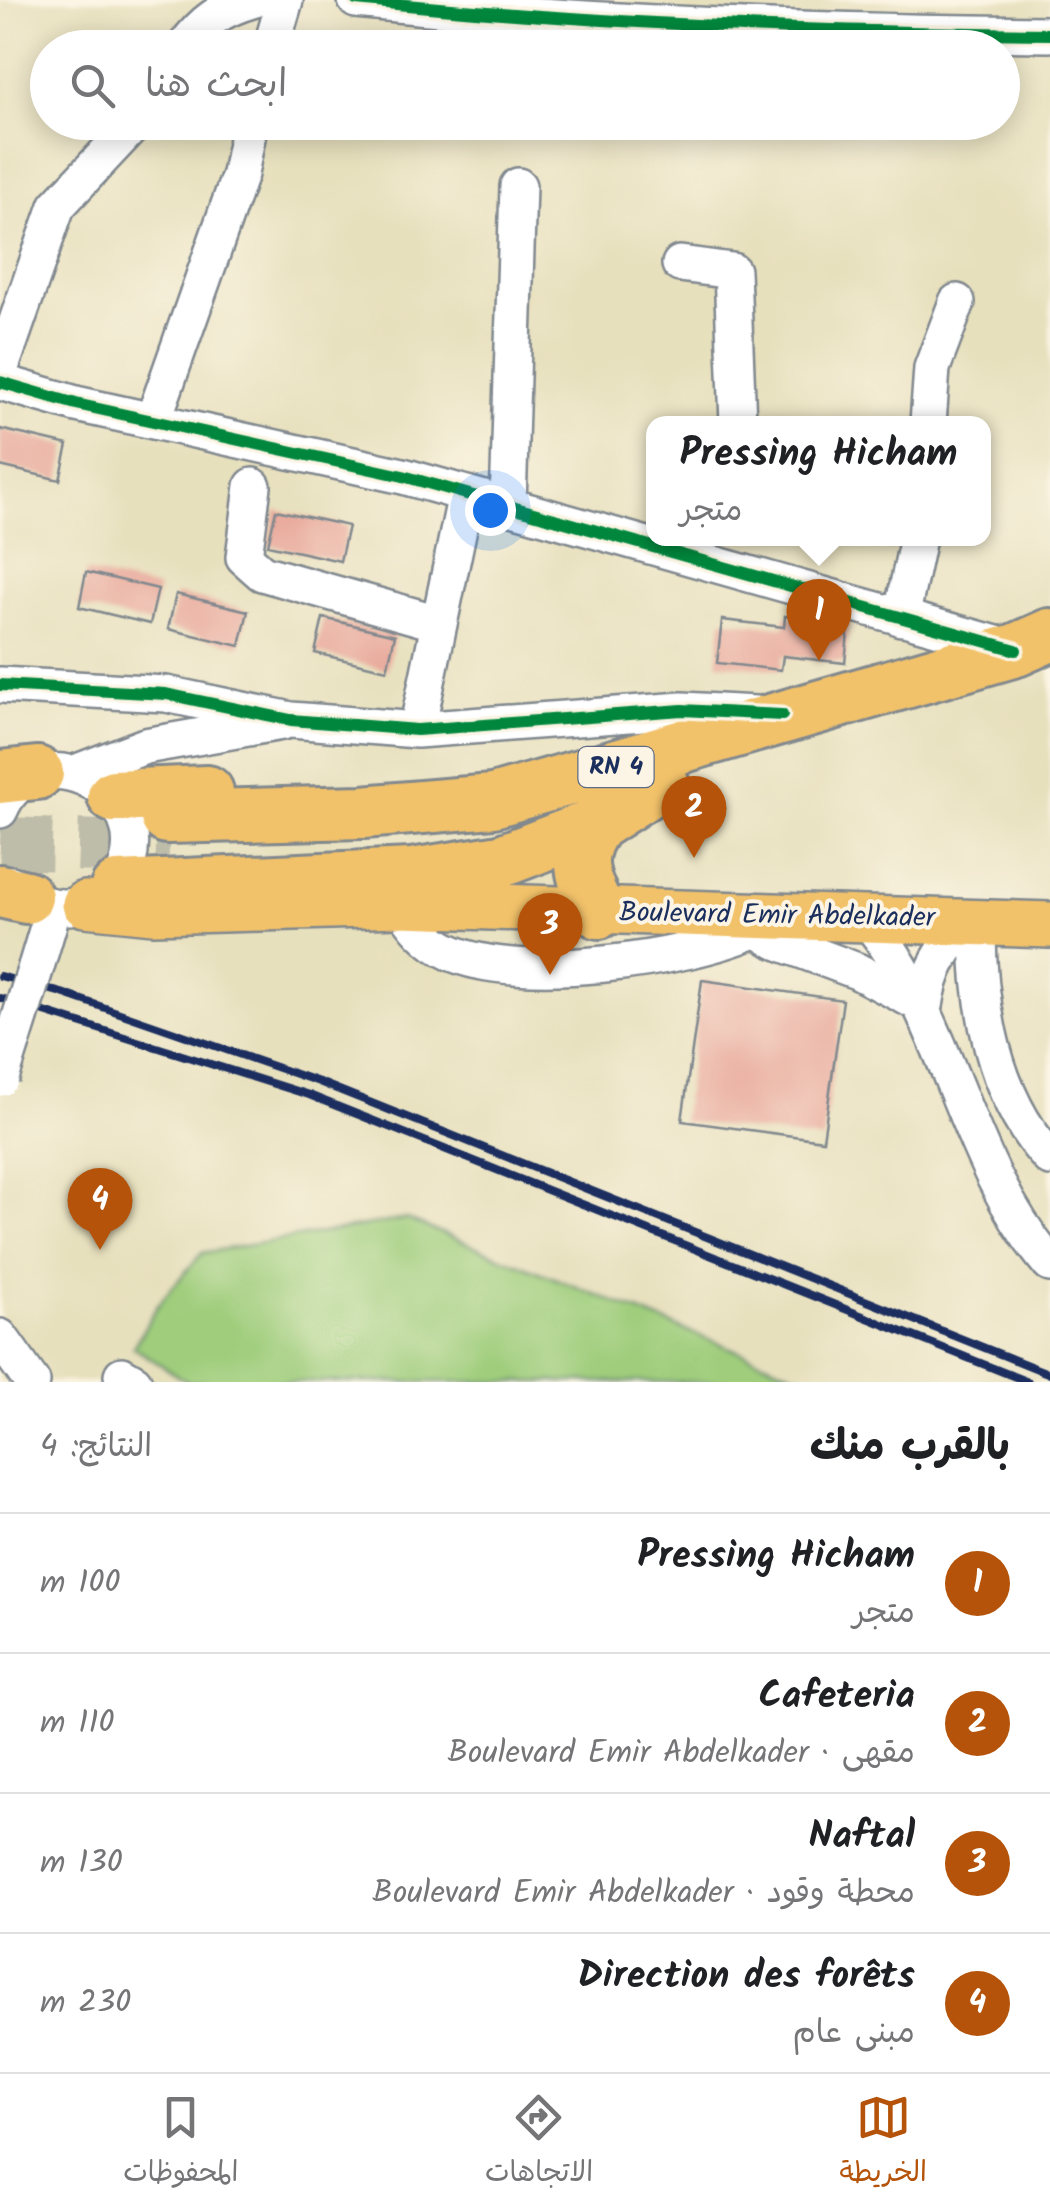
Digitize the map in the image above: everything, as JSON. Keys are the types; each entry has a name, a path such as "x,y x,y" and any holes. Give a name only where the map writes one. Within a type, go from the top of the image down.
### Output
{"highway":[{"name":"RN 4","path":"168,832 392,844 468,837 542,821 782,715 1038,649"},
{"name":"RN 4","path":"57,780 404,782 676,761 1038,649"},
{"name":"RN 4","path":"47,892 412,874 501,861 597,824 676,761"},
{"path":"597,824 582,842 580,859 582,878 599,912"}],"main road":[{"name":"Boulevard Emir Abdelkader","path":"47,892 153,912 402,904 743,922 867,919 1050,925"}],"street":[{"path":"197,30 223,8 252,0"},
{"path":"276,30 285,0"},
{"path":"356,0 478,13 788,30"},
{"path":"1020,34 1050,34"},
{"path":"0,370 58,206 119,140"},
{"path":"153,421 240,174 247,140"},
{"path":"508,505 518,186"},
{"path":"680,264 732,272 738,416"},
{"path":"929,416 932,368 957,302"},
{"path":"0,382 646,535"},
{"path":"253,486 244,557 262,572 438,623"},
{"path":"417,730 466,494"},
{"path":"697,546 738,555 901,618 1038,649"},
{"path":"901,618 916,546"},
{"path":"0,685 166,694 291,720 417,730 682,710 782,715"},
{"path":"0,810 18,784 57,780 145,746 291,720"},
{"path":"0,1079 36,967 47,892 132,847 123,810 57,780"},
{"path":"402,904 436,944 485,962 654,960 705,949 743,922 858,971 925,1006"},
{"path":"867,919 925,1006 976,1143 1030,1240 1050,1264"},
{"path":"925,1006 934,968 956,934 975,921"},
{"path":"975,921 977,965 1000,1072 1014,1112 1050,1158"},
{"path":"0,1337 32,1382"}],"green space":[{"path":"406,1219 816,1382 188,1382 133,1347 159,1303 202,1253"}],"building":[{"path":"0,429 68,445 60,480 0,466"},
{"path":"276,510 348,526 340,561 268,545"},
{"path":"86,572 158,589 150,624 79,607"},
{"path":"176,594 248,611 240,646 168,629"},
{"path":"785,616 849,623 845,663 783,656 781,670 717,663 722,620 784,627"},
{"path":"323,618 395,635 387,670 315,653"},
{"path":"702,980 843,1000 823,1140 682,1121"}],"tunnel":[{"path":"0,843 169,848"}],"railway":[{"path":"0,976 62,993 319,1082 1050,1374"},
{"path":"0,998 309,1095 1028,1382"}],"cycle path":[{"path":"356,0 529,15 847,30"},
{"path":"1020,33 1050,34"},
{"path":"0,382 76,404 403,476 646,545"},
{"path":"650,546 1016,650"},
{"path":"0,685 166,694 291,720 417,730 682,710 782,715"}],"place":[{"name":"Pressing Hicham","path":"819,661"},
{"name":"Cafeteria","path":"694,858"},
{"name":"Naftal","path":"550,975"},
{"name":"Direction des forêts","path":"100,1250"}]}
